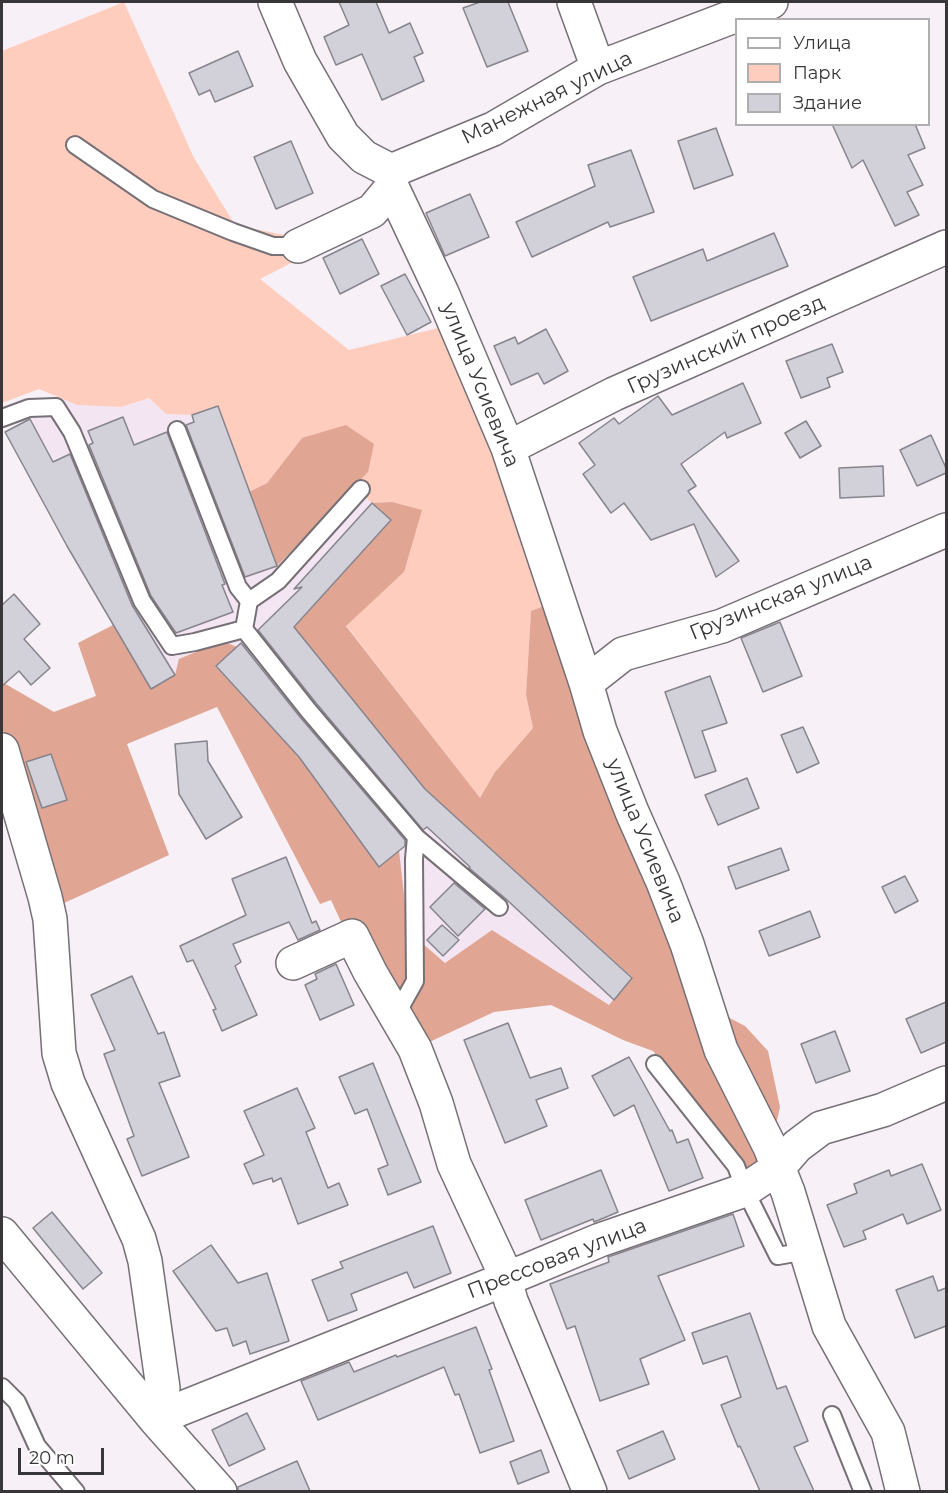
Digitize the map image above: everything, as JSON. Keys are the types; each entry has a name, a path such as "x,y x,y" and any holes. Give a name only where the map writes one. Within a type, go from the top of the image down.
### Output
{"street":[{"path":"275,2 300,62 343,136 364,157 392,179"},
{"path":"574,2 598,68"},
{"name":"Манежная улица","path":"298,246 372,211 392,179 493,129 598,68 771,2"},
{"name":"улица Усиевича","path":"392,179 508,448 586,682 600,731 687,944 721,1050 788,1192 830,1326 888,1432 903,1491"},
{"name":"Грузинский проезд","path":"508,448 614,394 946,247"},
{"name":"Грузинская улица","path":"586,682 623,654 722,626 946,530"},
{"path":"2,750 42,878 50,920 59,1053 68,1083 140,1239 163,1388 156,1420"},
{"path":"293,963 351,936 396,1015 415,1049 436,1103 454,1164 501,1266 511,1301 590,1491"},
{"name":"Прессовая улица","path":"156,1420 600,1240 745,1190 778,1168 797,1146 821,1128 883,1110 946,1083"},
{"path":"2,1234 156,1420 220,1491"}],"lane":[{"path":"75,145 153,199 273,246 298,246"},
{"path":"2,418 29,408 56,408 72,432 142,601 172,646 244,629"},
{"path":"177,430 238,587 249,601"},
{"path":"361,489 278,580 249,601 244,629 308,710 416,837 499,907"},
{"path":"396,1015 415,981 414,859 416,837"},
{"path":"655,1064 736,1166 745,1190 778,1256 806,1251"},
{"path":"2,1387 17,1402 37,1446 76,1491"},
{"path":"832,1415 863,1491"}],"shaded area":[{"path":"59,398 77,405 121,407 149,398 166,414 192,415 218,406 277,565 354,486 391,519 283,640 306,642 425,789 632,978 609,1005 492,930 445,963 407,931 399,851 379,867 299,757 216,666 236,647 175,675 151,689 67,546 5,432"},
{"path":"346,425 374,444 368,472 277,566 249,492 267,483 302,438"},
{"path":"392,502 422,510 404,572 346,626 480,798 495,772 533,728 526,695 531,611 544,606 720,1013 745,1026 768,1051 780,1107 767,1166 748,1175 742,1162 653,1051 623,1040 551,1005 494,1012 423,1045 353,948 331,900 320,904 217,707 127,744 169,855 62,904 2,728 2,682 54,712 96,696 78,643 113,625 151,689 175,675 179,659 222,641 237,647 216,667 299,757 379,867 399,850 408,931 445,963 492,930 609,1005 632,977 425,789 306,642 283,640 391,520 372,503"}],"green space":[{"path":"124,2 194,158 235,225 289,236 301,258 260,279 349,350 450,325 544,606 531,611 526,695 533,728 495,772 480,799 346,625 404,572 392,502 372,503 302,438 267,483 249,492 218,406 192,415 166,414 149,398 121,407 77,405 39,389 2,403 2,51"}],"building":[{"path":"339,2 376,2 389,33 410,23 423,53 414,57 424,81 382,100 362,54 336,65 324,37 349,25"},
{"path":"480,2 508,2 528,51 487,67 463,8"},
{"path":"238,51 253,86 215,102 210,90 199,95 189,73"},
{"path":"833,126 916,126 925,148 908,155 923,185 907,192 919,215 895,226 863,160 852,168"},
{"path":"716,128 733,175 694,189 678,141"},
{"path":"291,141 313,193 276,209 254,157"},
{"path":"631,150 654,212 610,227 608,222 532,257 516,222 595,186 588,165"},
{"path":"470,194 489,237 445,256 426,213"},
{"path":"774,233 788,266 651,321 633,277 703,249 707,261"},
{"path":"362,239 379,274 340,294 323,258"},
{"path":"405,274 431,322 407,335 381,286"},
{"path":"546,329 568,371 544,384 538,373 511,385 494,346 515,337 518,344"},
{"path":"832,344 843,372 827,378 830,387 801,398 786,361"},
{"path":"743,383 761,423 727,438 725,432 681,464 696,486 688,491 739,561 716,577 694,524 651,540 624,503 611,513 583,474 595,465 579,443 614,418 619,424 658,396 672,415"},
{"path":"218,406 277,566 245,577 186,425 194,422 192,415"},
{"path":"123,417 134,445 167,432 225,584 222,585 233,612 176,633 151,596 89,445 93,443 88,431"},
{"path":"30,419 53,462 70,454 132,605 175,675 151,689 67,546 5,432"},
{"path":"806,421 821,446 800,458 785,433"},
{"path":"931,435 946,468 946,473 917,486 900,450"},
{"path":"883,466 884,496 840,498 839,468"},
{"path":"372,503 391,520 294,627 425,789 632,978 614,1000 427,827 423,830 258,630 302,587 294,589"},
{"path":"14,594 40,624 24,639 50,668 31,685 19,671 2,686 2,605"},
{"path":"780,622 802,676 763,692 741,638"},
{"path":"241,643 300,717 405,840 405,846 379,867 299,757 216,666"},
{"path":"710,676 727,723 702,731 716,771 695,778 665,692"},
{"path":"803,727 819,763 797,773 781,735"},
{"path":"207,741 208,761 242,817 206,839 179,794 175,744"},
{"path":"51,754 67,800 42,808 26,762"},
{"path":"747,778 759,808 718,825 705,795"},
{"path":"781,848 789,870 736,889 728,867"},
{"path":"286,857 312,923 316,921 320,930 298,940 289,922 233,944 241,962 235,966 257,1015 222,1031 213,1010 216,1009 193,960 187,962 180,946 246,915 232,879"},
{"path":"905,876 918,901 895,913 882,887"},
{"path":"454,883 485,909 458,936 430,907"},
{"path":"810,911 820,937 769,956 759,931"},
{"path":"442,925 459,940 443,956 427,940"},
{"path":"336,964 354,1005 320,1020 305,985 317,979 315,974"},
{"path":"132,976 158,1034 164,1032 180,1076 159,1083 189,1157 142,1176 127,1139 134,1136 104,1054 115,1050 91,995"},
{"path":"946,1002 946,1042 921,1053 906,1019"},
{"path":"508,1023 530,1078 561,1068 568,1088 536,1100 547,1126 505,1143 464,1040"},
{"path":"835,1031 850,1071 816,1083 801,1044"},
{"path":"629,1057 670,1131 672,1130 677,1143 688,1139 703,1178 669,1191 634,1105 614,1116 592,1076"},
{"path":"373,1063 421,1182 388,1195 378,1169 388,1165 367,1109 355,1114 339,1077"},
{"path":"297,1088 315,1128 306,1132 328,1188 339,1183 348,1205 298,1224 281,1178 273,1182 272,1178 253,1184 244,1164 264,1155 244,1111"},
{"path":"922,1164 941,1210 907,1224 903,1214 863,1231 866,1239 844,1247 827,1205 857,1193 854,1184 889,1170 891,1176"},
{"path":"601,1170 618,1212 594,1222 593,1219 541,1240 525,1200"},
{"path":"52,1212 102,1273 83,1289 33,1228"},
{"path":"733,1214 744,1246 658,1276 685,1340 640,1359 649,1384 600,1401 575,1326 567,1329 550,1284 609,1262 608,1257"},
{"path":"433,1226 451,1273 414,1288 407,1272 351,1294 357,1310 328,1321 312,1280 343,1268 340,1262"},
{"path":"211,1245 238,1283 267,1273 289,1341 250,1354 246,1341 233,1346 227,1328 216,1331 173,1271"},
{"path":"933,1276 938,1291 946,1288 946,1326 915,1338 896,1290"},
{"path":"750,1313 777,1389 786,1386 808,1441 794,1447 814,1491 760,1491 740,1446 738,1447 721,1405 741,1397 727,1356 703,1364 692,1333"},
{"path":"476,1327 492,1369 489,1370 514,1441 480,1453 459,1394 455,1395 444,1367 318,1420 301,1381 349,1362 354,1372"},
{"path":"247,1413 265,1449 229,1466 212,1430"},
{"path":"663,1431 675,1459 629,1479 617,1451"},
{"path":"541,1450 549,1472 518,1484 510,1462"},
{"path":"297,1461 310,1491 238,1491 238,1487"}]}
